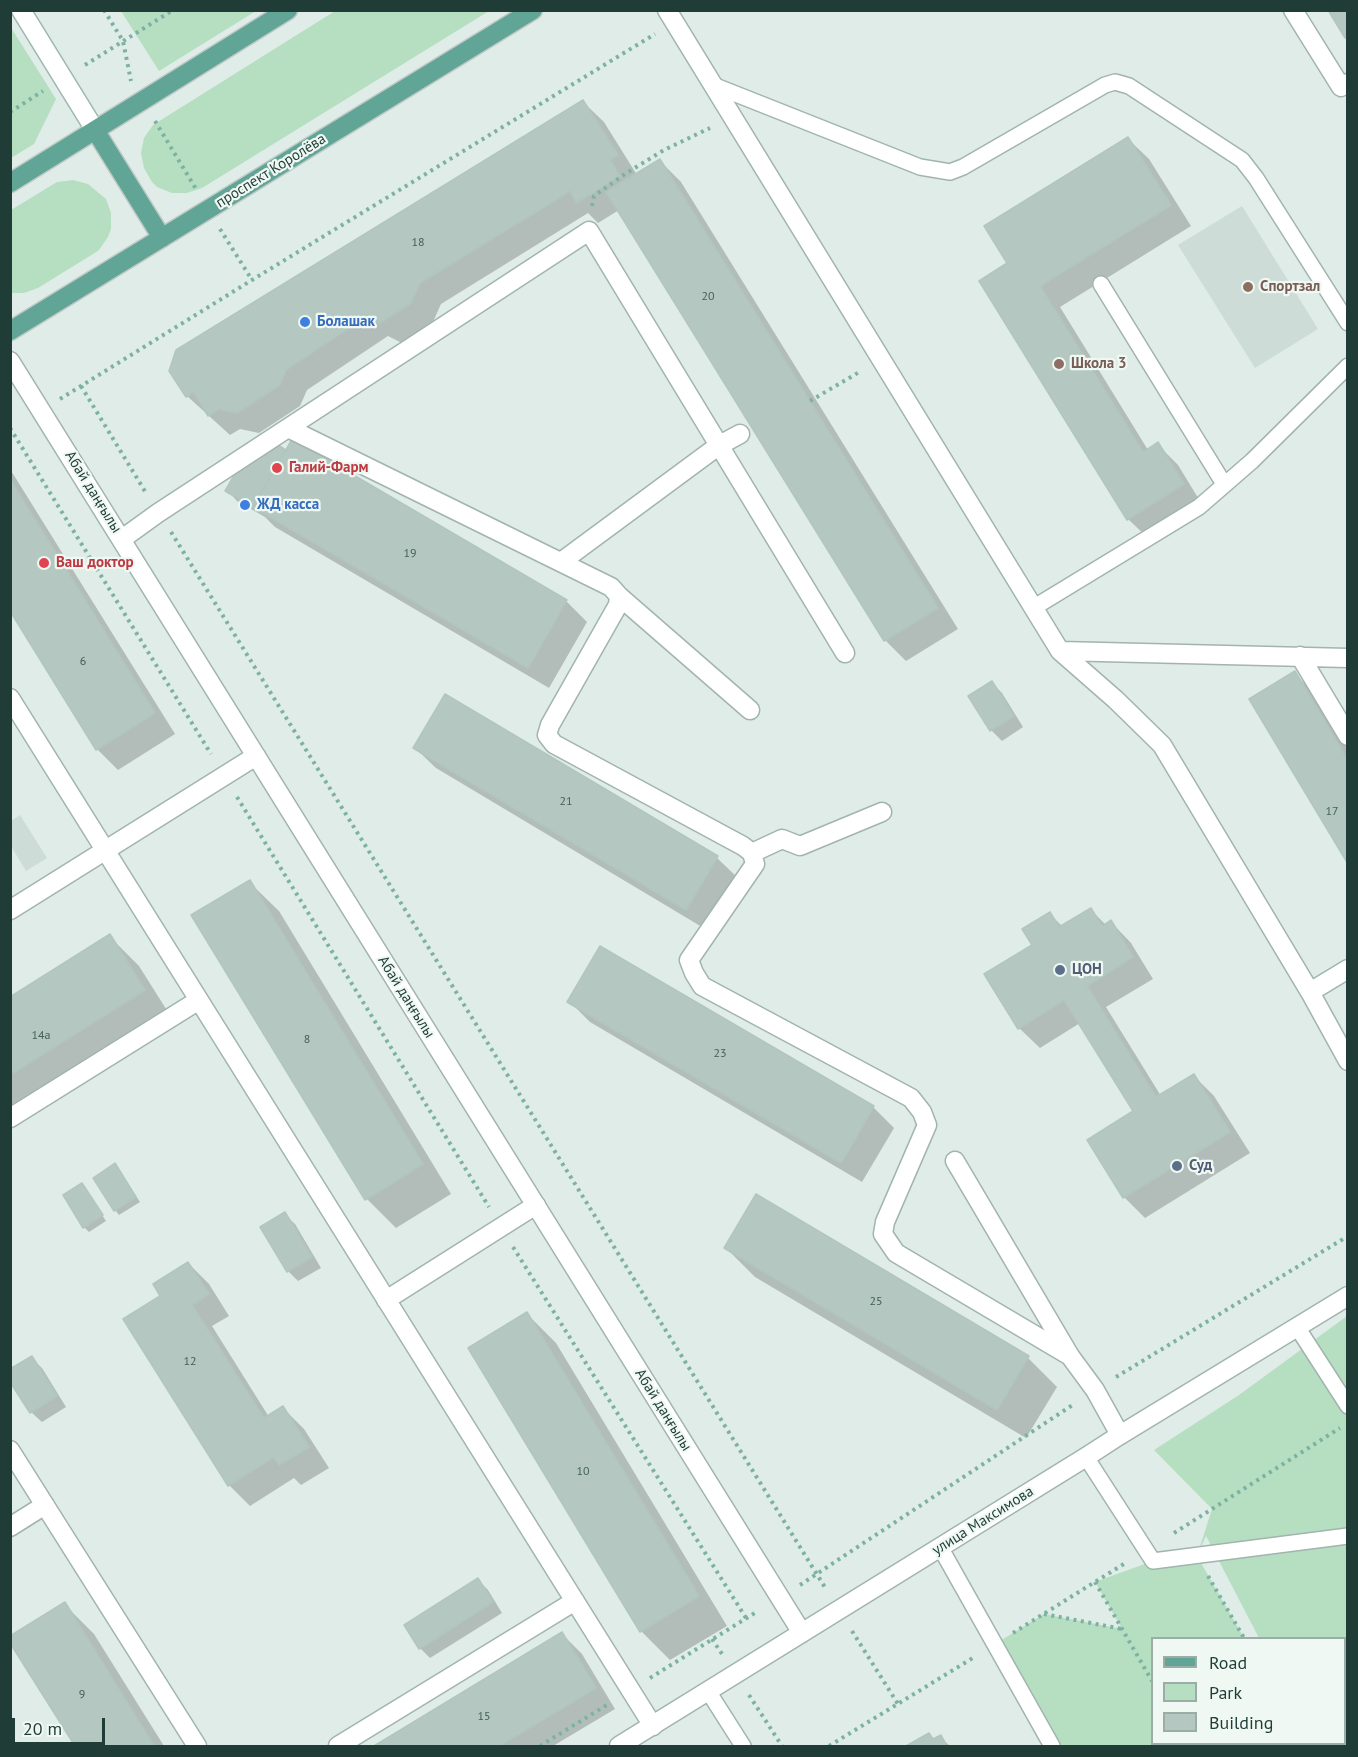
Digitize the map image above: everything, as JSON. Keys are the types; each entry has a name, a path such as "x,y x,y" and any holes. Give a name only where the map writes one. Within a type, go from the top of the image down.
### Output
{"main road":[{"path":"10,183 288,10"},
{"name":"проспект Королёва","path":"10,332 532,10"},
{"path":"95,130 162,238"}],"street":[{"path":"21,10 95,130"},
{"path":"1293,10 1341,87 1347,83"},
{"path":"671,16 1060,651 1116,700 1162,745 1310,992 1347,1061"},
{"path":"122,539 158,513 589,231 844,653"},
{"name":"Абай даңғылы","path":"10,361 802,1633"},
{"path":"288,428 611,587 750,710"},
{"path":"561,562 718,446 740,434"},
{"path":"619,596 618,605 550,724 547,735 554,744 752,853 755,864 689,960 702,986 910,1098 922,1112 927,1125 885,1222 883,1234 896,1253 1070,1356"},
{"path":"1060,651 1347,658"},
{"path":"1300,656 1347,736"},
{"path":"10,698 652,1726"},
{"path":"10,910 256,756"},
{"path":"752,853 782,839 800,846 882,812"},
{"path":"1310,992 1347,969"},
{"path":"10,1118 199,1000"},
{"path":"955,1161 1070,1356 1095,1390 1120,1435"},
{"path":"386,1300 536,1205"},
{"name":"улица Максимова","path":"619,1746 1347,1296"},
{"path":"10,1450 197,1746"},
{"path":"10,1527 45,1505"},
{"path":"338,1746 575,1601"}],"lane":[{"path":"713,85 920,167 950,172 963,167 1105,85 1115,82 1129,86 1242,160 1256,178 1347,323"},
{"path":"1101,284 1224,484"},
{"path":"1033,608 1199,507 1252,461 1347,366"},
{"path":"1296,1327 1347,1406"},
{"path":"1086,1457 1154,1561 1347,1536"},
{"path":"940,1547 1052,1746"},
{"path":"708,1691 743,1746"}],"path":[{"path":"104,10 123,41 129,79 252,280"},
{"path":"10,112 170,11"},
{"path":"41,411 671,16"},
{"path":"589,231 594,196 664,150 732,117"},
{"path":"810,401 881,359"},
{"path":"81,386 898,1704"},
{"path":"10,428 501,1227 746,1618"},
{"path":"540,1746 818,1574 1095,1390 1347,1236"},
{"path":"829,1746 1347,1423"},
{"path":"1181,1528 1243,1637"},
{"path":"1095,1582 1151,1679"},
{"path":"1044,1614 1122,1629"}],"shaded area":[{"name":"Спортзал","path":"1242,206 1318,329 1255,368 1178,245"},
{"path":"20,815 47,858 26,871 11,846 11,821"}],"green space":[{"path":"121,11 256,11 159,71"},
{"path":"335,11 489,11 202,188 187,193 172,193 157,187 152,182 144,168 141,153 144,138 153,125"},
{"path":"10,26 56,99 34,144 11,158"},
{"path":"73,180 88,184 106,199 111,213 111,229 108,237 99,250 38,288 24,293 11,293 11,210 57,182"},
{"path":"1347,1316 1347,1746 1314,1745 1346,1745 1346,1637 1258,1637 1206,1536 1197,1556 1212,1509 1154,1450 1239,1395"},
{"path":"1197,1556 1243,1637 1151,1637 1151,1745 1305,1746 1057,1746 995,1644 1044,1614 1122,1629 1095,1582 1153,1561"}],"building":[{"path":"1328,10 1348,10 1348,37 1345,38"},
{"path":"583,100 618,155 610,160 620,176 576,203 570,191 420,283 411,303 380,323 367,316 286,370 280,385 237,413 219,409 208,416 194,392 186,397 169,371 176,350"},
{"name":"Школа 3","path":"1128,137 1171,205 1040,286 1143,452 1158,442 1184,484 1127,520 979,281 1007,263 984,226"},
{"path":"660,159 938,608 884,641 606,192"},
{"path":"292,439 567,600 528,668 253,507"},
{"path":"277,444 286,450 253,507 225,491 236,472"},
{"path":"10,479 155,713 96,750 10,611"},
{"path":"1295,671 1348,761 1348,864 1249,699"},
{"path":"992,681 1014,716 990,731 968,696"},
{"path":"445,694 718,856 686,910 413,748"},
{"path":"250,880 423,1164 365,1200 191,915"},
{"path":"1091,908 1102,926 1111,920 1133,957 1087,986 1156,1097 1194,1074 1230,1132 1123,1198 1087,1140 1133,1111 1064,1000 1018,1029 984,974 1032,945 1022,929 1050,912 1059,927"},
{"path":"110,934 145,990 10,1075 10,997"},
{"path":"600,946 874,1106 841,1163 567,1002"},
{"path":"115,1163 136,1197 114,1211 93,1178"},
{"path":"82,1183 103,1215 83,1228 63,1195"},
{"path":"756,1194 1029,1356 997,1410 724,1248"},
{"path":"285,1212 312,1257 287,1272 260,1227"},
{"path":"188,1262 209,1294 192,1305 264,1418 283,1406 309,1447 279,1465 274,1457 228,1486 123,1319 160,1296 153,1284"},
{"path":"527,1312 699,1596 640,1632 468,1348"},
{"path":"32,1356 57,1396 30,1413 10,1382 10,1369"},
{"path":"478,1578 493,1602 419,1649 404,1625"},
{"path":"65,1602 154,1746 75,1746 10,1643 10,1636"},
{"path":"562,1632 596,1688 499,1746 374,1746"},
{"path":"929,1733 933,1739 941,1735 947,1746 906,1746"}],"place":[{"name":"Спортзал","path":"1248,287"},
{"name":"Болашак","path":"305,322"},
{"name":"Школа 3","path":"1059,364"},
{"name":"Галий-Фарм","path":"277,468"},
{"name":"ЖД касса","path":"245,505"},
{"name":"Ваш доктор","path":"44,563"},
{"name":"ЦОН","path":"1060,970"},
{"name":"Суд","path":"1177,1166"}]}
